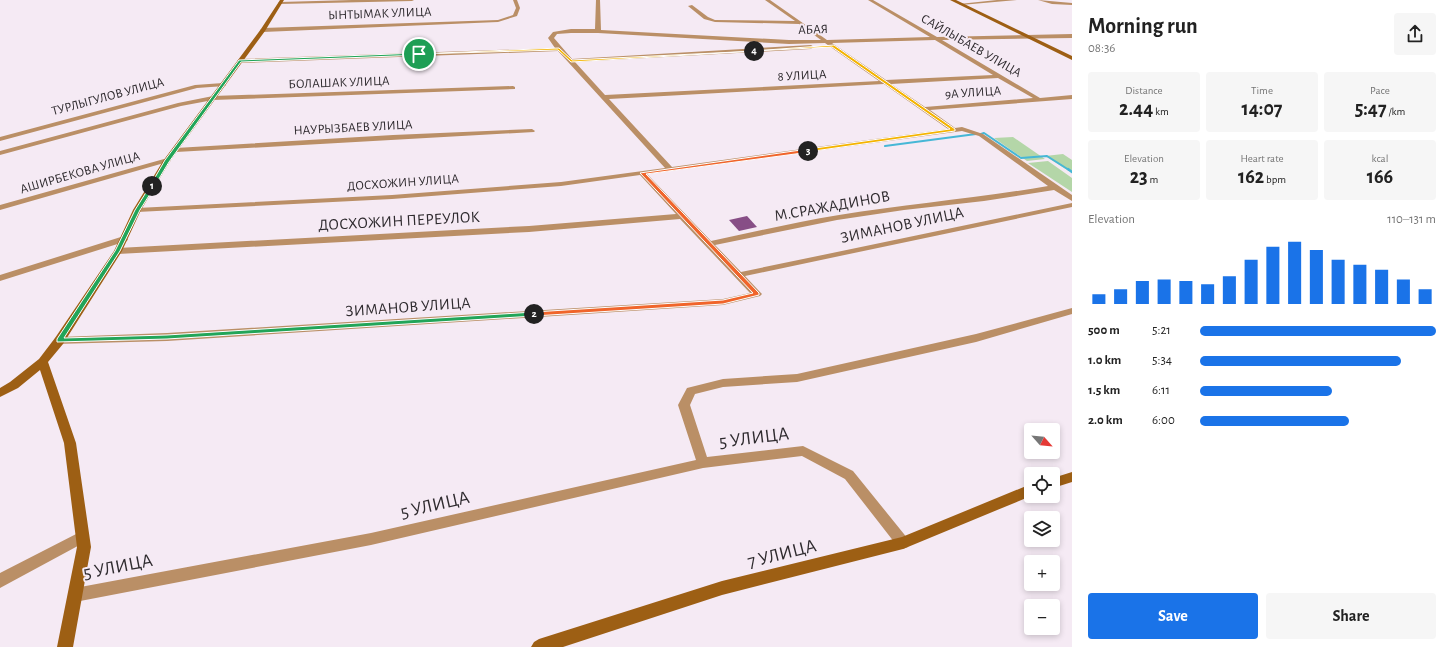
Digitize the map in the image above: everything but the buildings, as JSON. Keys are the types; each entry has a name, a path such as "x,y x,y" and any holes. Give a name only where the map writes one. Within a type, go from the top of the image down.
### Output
{"street":[{"path":"0,393 14,385 43,362 59,341 118,251 137,210 167,162 264,30 281,2 412,0"},
{"name":"ЫНТЫМАК УЛИЦА","path":"264,30 498,21 515,16 518,8 515,0"},
{"path":"598,0 598,31"},
{"path":"767,0 954,130"},
{"name":"САЙЛЫБАЕВ УЛИЦА","path":"870,0 938,38 1040,100"},
{"path":"952,0 1072,58"},
{"path":"961,4 1015,0"},
{"path":"1040,0 1052,3 1072,4"},
{"path":"690,6 706,18 715,21 800,23"},
{"name":"АБАЯ","path":"559,49 551,38 555,33 567,31 598,31 789,42 824,40 1072,36"},
{"path":"571,61 832,46"},
{"path":"240,61 559,49 670,169"},
{"name":"8 УЛИЦА","path":"604,97 1002,76"},
{"name":"ТУРЛЫГУЛОВ УЛИЦА","path":"0,139 197,86 223,85"},
{"name":"БОЛАШАК УЛИЦА","path":"213,98 513,88"},
{"name":"9А УЛИЦА","path":"923,109 1072,97"},
{"name":"ТУРЛЫГУЛОВ УЛИЦА","path":"0,154 180,104 213,98"},
{"name":"ДОСХОЖИН УЛИЦА","path":"137,210 416,195 561,184 954,130 969,130 981,135 1072,198"},
{"name":"НАУРЫЗБАЕВ УЛИЦА","path":"176,150 393,137 532,131"},
{"name":"АШИРБЕКОВА УЛИЦА","path":"0,208 167,162"},
{"path":"642,173 738,275"},
{"name":"М.СРАЖАДИНОВ","path":"709,244 852,216 1056,188"},
{"name":"ЗИМАНОВ УЛИЦА","path":"738,275 1072,205"},
{"name":"ДОСХОЖИН ПЕРЕУЛОК","path":"118,251 528,229 682,216"},
{"path":"0,278 124,239"},
{"name":"ЗИМАНОВ УЛИЦА","path":"59,341 167,337 723,302 757,294 738,275"},
{"path":"703,463 684,405 691,391 723,383 797,378 976,338 1072,311"},
{"path":"43,362 70,443 84,547 65,647"},
{"name":"5 УЛИЦА","path":"75,594 371,539 703,463 804,450 849,475 903,543"},
{"path":"1060,481 1072,477"},
{"name":"7 УЛИЦА","path":"539,647 722,588 903,543 1024,493"},
{"path":"0,581 82,537"}],"green space":[{"path":"1013,137 1045,159 1027,161 994,138"},
{"path":"1063,154 1072,160 1072,173 1045,156"},
{"path":"1048,161 1072,178 1072,192 1028,163"}],"waterway":[{"path":"981,134 984,133 1021,158 1047,156 1069,170"},
{"path":"885,146 976,134"},
{"path":"1068,169 1072,172"}],"route":[{"path":"832,46 954,130 642,173 665,199 757,294 723,302 167,337 59,341 118,251 137,210 167,162 240,61 419,54 559,49 571,61 832,46"}]}
